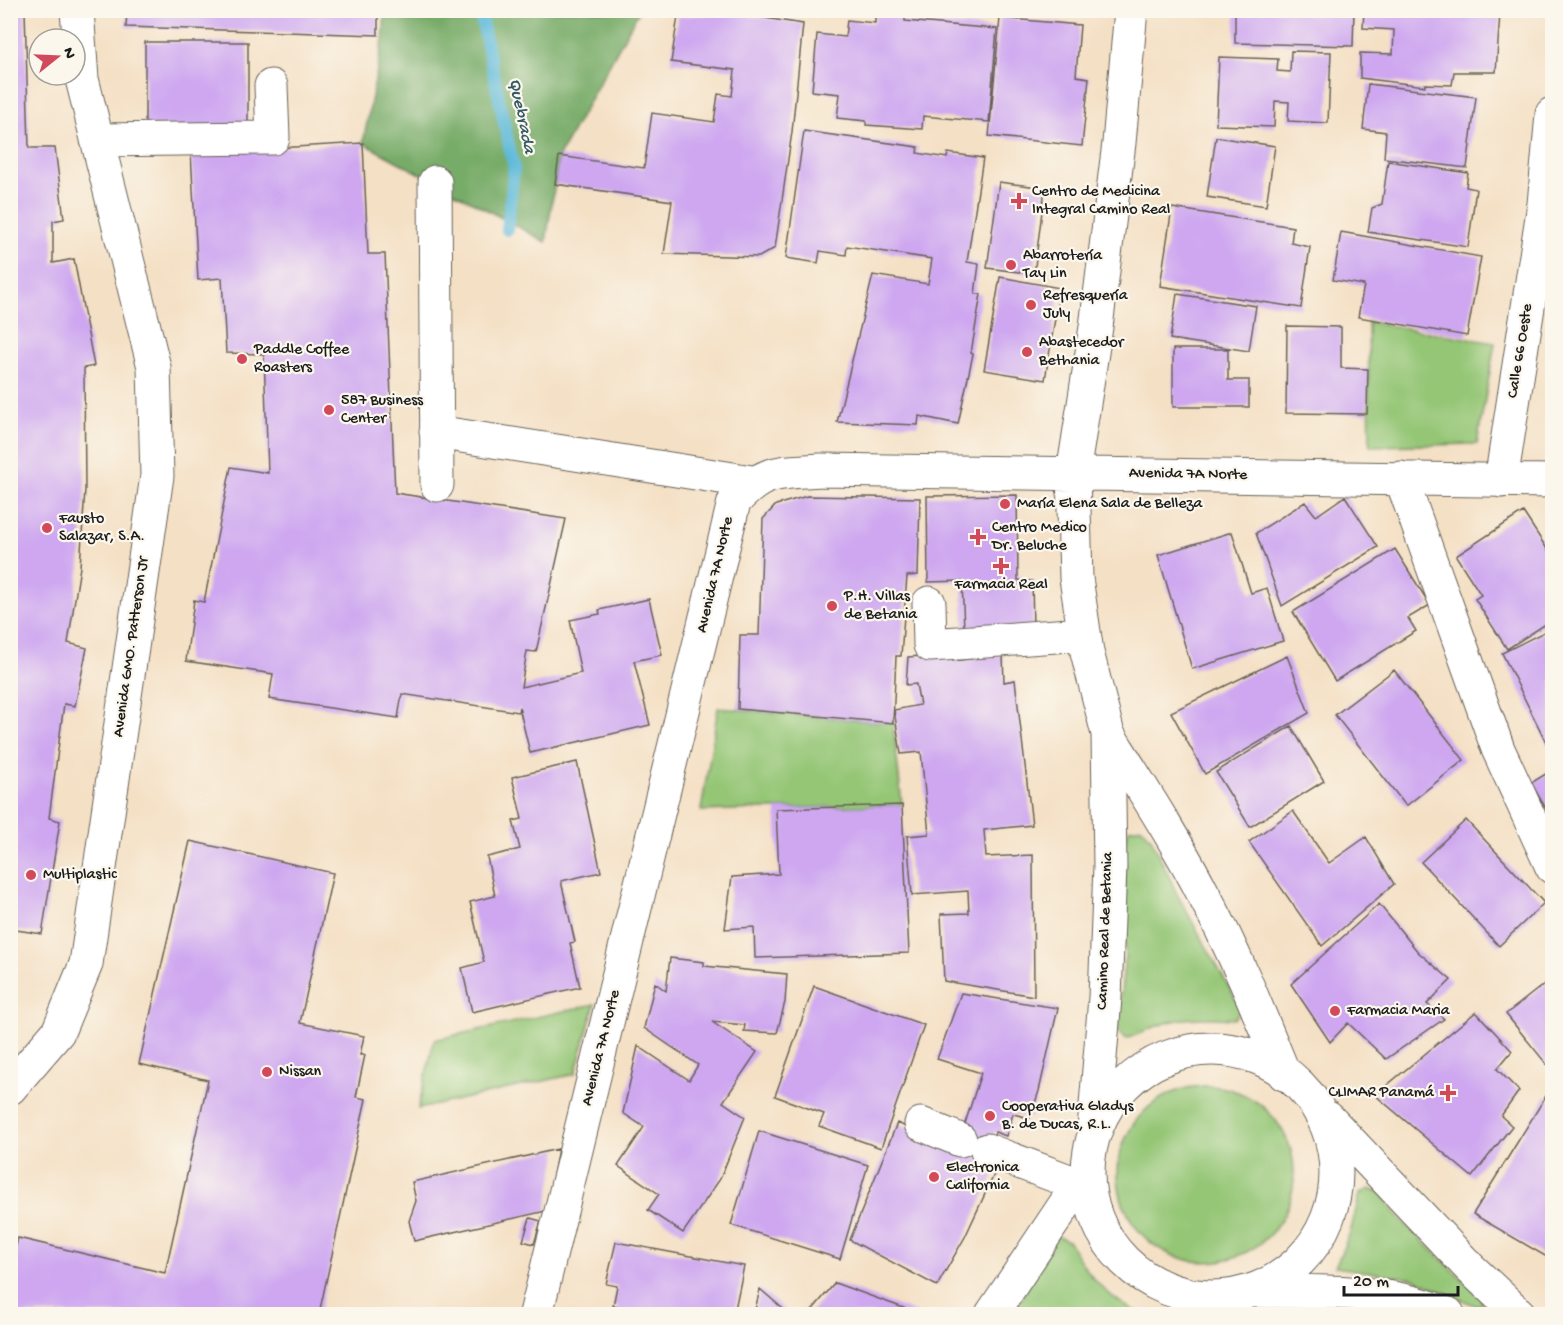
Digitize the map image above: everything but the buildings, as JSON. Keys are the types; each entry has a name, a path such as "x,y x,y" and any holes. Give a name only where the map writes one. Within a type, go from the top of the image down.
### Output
{"street":[{"name":"Avenida GMO. Patterson Jr","path":"10,1088 58,1032 86,964 157,476 154,367 82,79 77,10"},
{"name":"Camino Real de Betania","path":"1082,1177 1094,1129 1105,998 1108,902 1108,734 1084,634 1076,578 1073,474 1108,235 1131,10"},
{"path":"97,140 273,138 271,86"},
{"name":"Calle 66 Oeste","path":"1501,481 1544,204 1552,114"},
{"path":"435,182 437,485"},
{"path":"436,432 752,482"},
{"name":"Avenida 7A Norte","path":"536,1314 734,502 752,482 773,473 820,470 1552,481"},
{"path":"1401,478 1498,749 1552,867"},
{"path":"929,603 930,645 1084,634"},
{"name":"Camino Real de Betania","path":"1108,734 1160,815 1206,898 1248,985 1284,1074"},
{"path":"1094,1129 1114,1095 1142,1068 1177,1052 1215,1047 1253,1054 1305,1089 1319,1108 1445,1243 1518,1314"},
{"path":"1236,1301 1286,1274 1312,1248 1330,1215 1337,1179 1333,1142 1319,1108"},
{"path":"921,1124 974,1145 1082,1177"},
{"path":"1082,1177 1107,1241 1132,1269 1163,1288 1200,1298 1236,1301 1359,1294 1397,1299 1448,1314"},
{"path":"992,1314 1082,1177"}],"green space":[{"path":"385,11 639,11 559,156 546,242 363,143 383,39"},
{"path":"1368,322 1495,343 1477,444 1370,446"},
{"path":"718,708 893,723 902,805 701,811"},
{"path":"1142,827 1151,838 1177,894 1241,1009 1234,1019 1179,1020 1127,1039 1117,1031 1125,956 1125,841 1129,829"},
{"path":"595,1004 575,1074 418,1109 434,1040"},
{"path":"1206,1086 1240,1093 1255,1101 1268,1112 1279,1125 1287,1140 1294,1174 1287,1208 1279,1223 1268,1236 1255,1247 1240,1255 1206,1262 1172,1255 1157,1247 1144,1236 1133,1223 1125,1208 1118,1174 1125,1140 1133,1125 1144,1112 1157,1101 1172,1093"},
{"path":"1369,1189 1379,1192 1401,1220 1480,1296 1482,1304 1476,1306 1415,1279 1335,1267 1350,1233 1360,1194"},
{"path":"1056,1236 1069,1241 1082,1264 1108,1293 1141,1314 1013,1314"}],"waterway":[{"name":"Quebrada","path":"484,10 482,22 514,168 507,230"}],"place":[{"name":"Centro de Medicina Integral Camino Real","path":"1019,201"},
{"name":"Abarrotería Tay Lin","path":"1011,265"},
{"name":"Refresquería July","path":"1031,305"},
{"name":"Abastecedor Bethania","path":"1027,352"},
{"name":"Paddle Coffee Roasters","path":"242,359"},
{"name":"587 Business Center","path":"329,410"},
{"name":"María Elena Sala de Belleza","path":"1005,504"},
{"name":"Fausto Salazar, S.A.","path":"47,528"},
{"name":"Centro Medico Dr. Beluche","path":"978,537"},
{"name":"Farmacia Real","path":"1001,566"},
{"name":"P.H. Villas de Betania","path":"832,606"},
{"name":"Multiplastic","path":"31,875"},
{"name":"Farmacia Maria","path":"1335,1011"},
{"name":"Nissan","path":"267,1072"},
{"name":"CLIMAR Panamá","path":"1448,1093"},
{"name":"Cooperativa Gladys B. de Ducas, R.L.","path":"990,1116"},
{"name":"Electronica California","path":"934,1177"}]}
